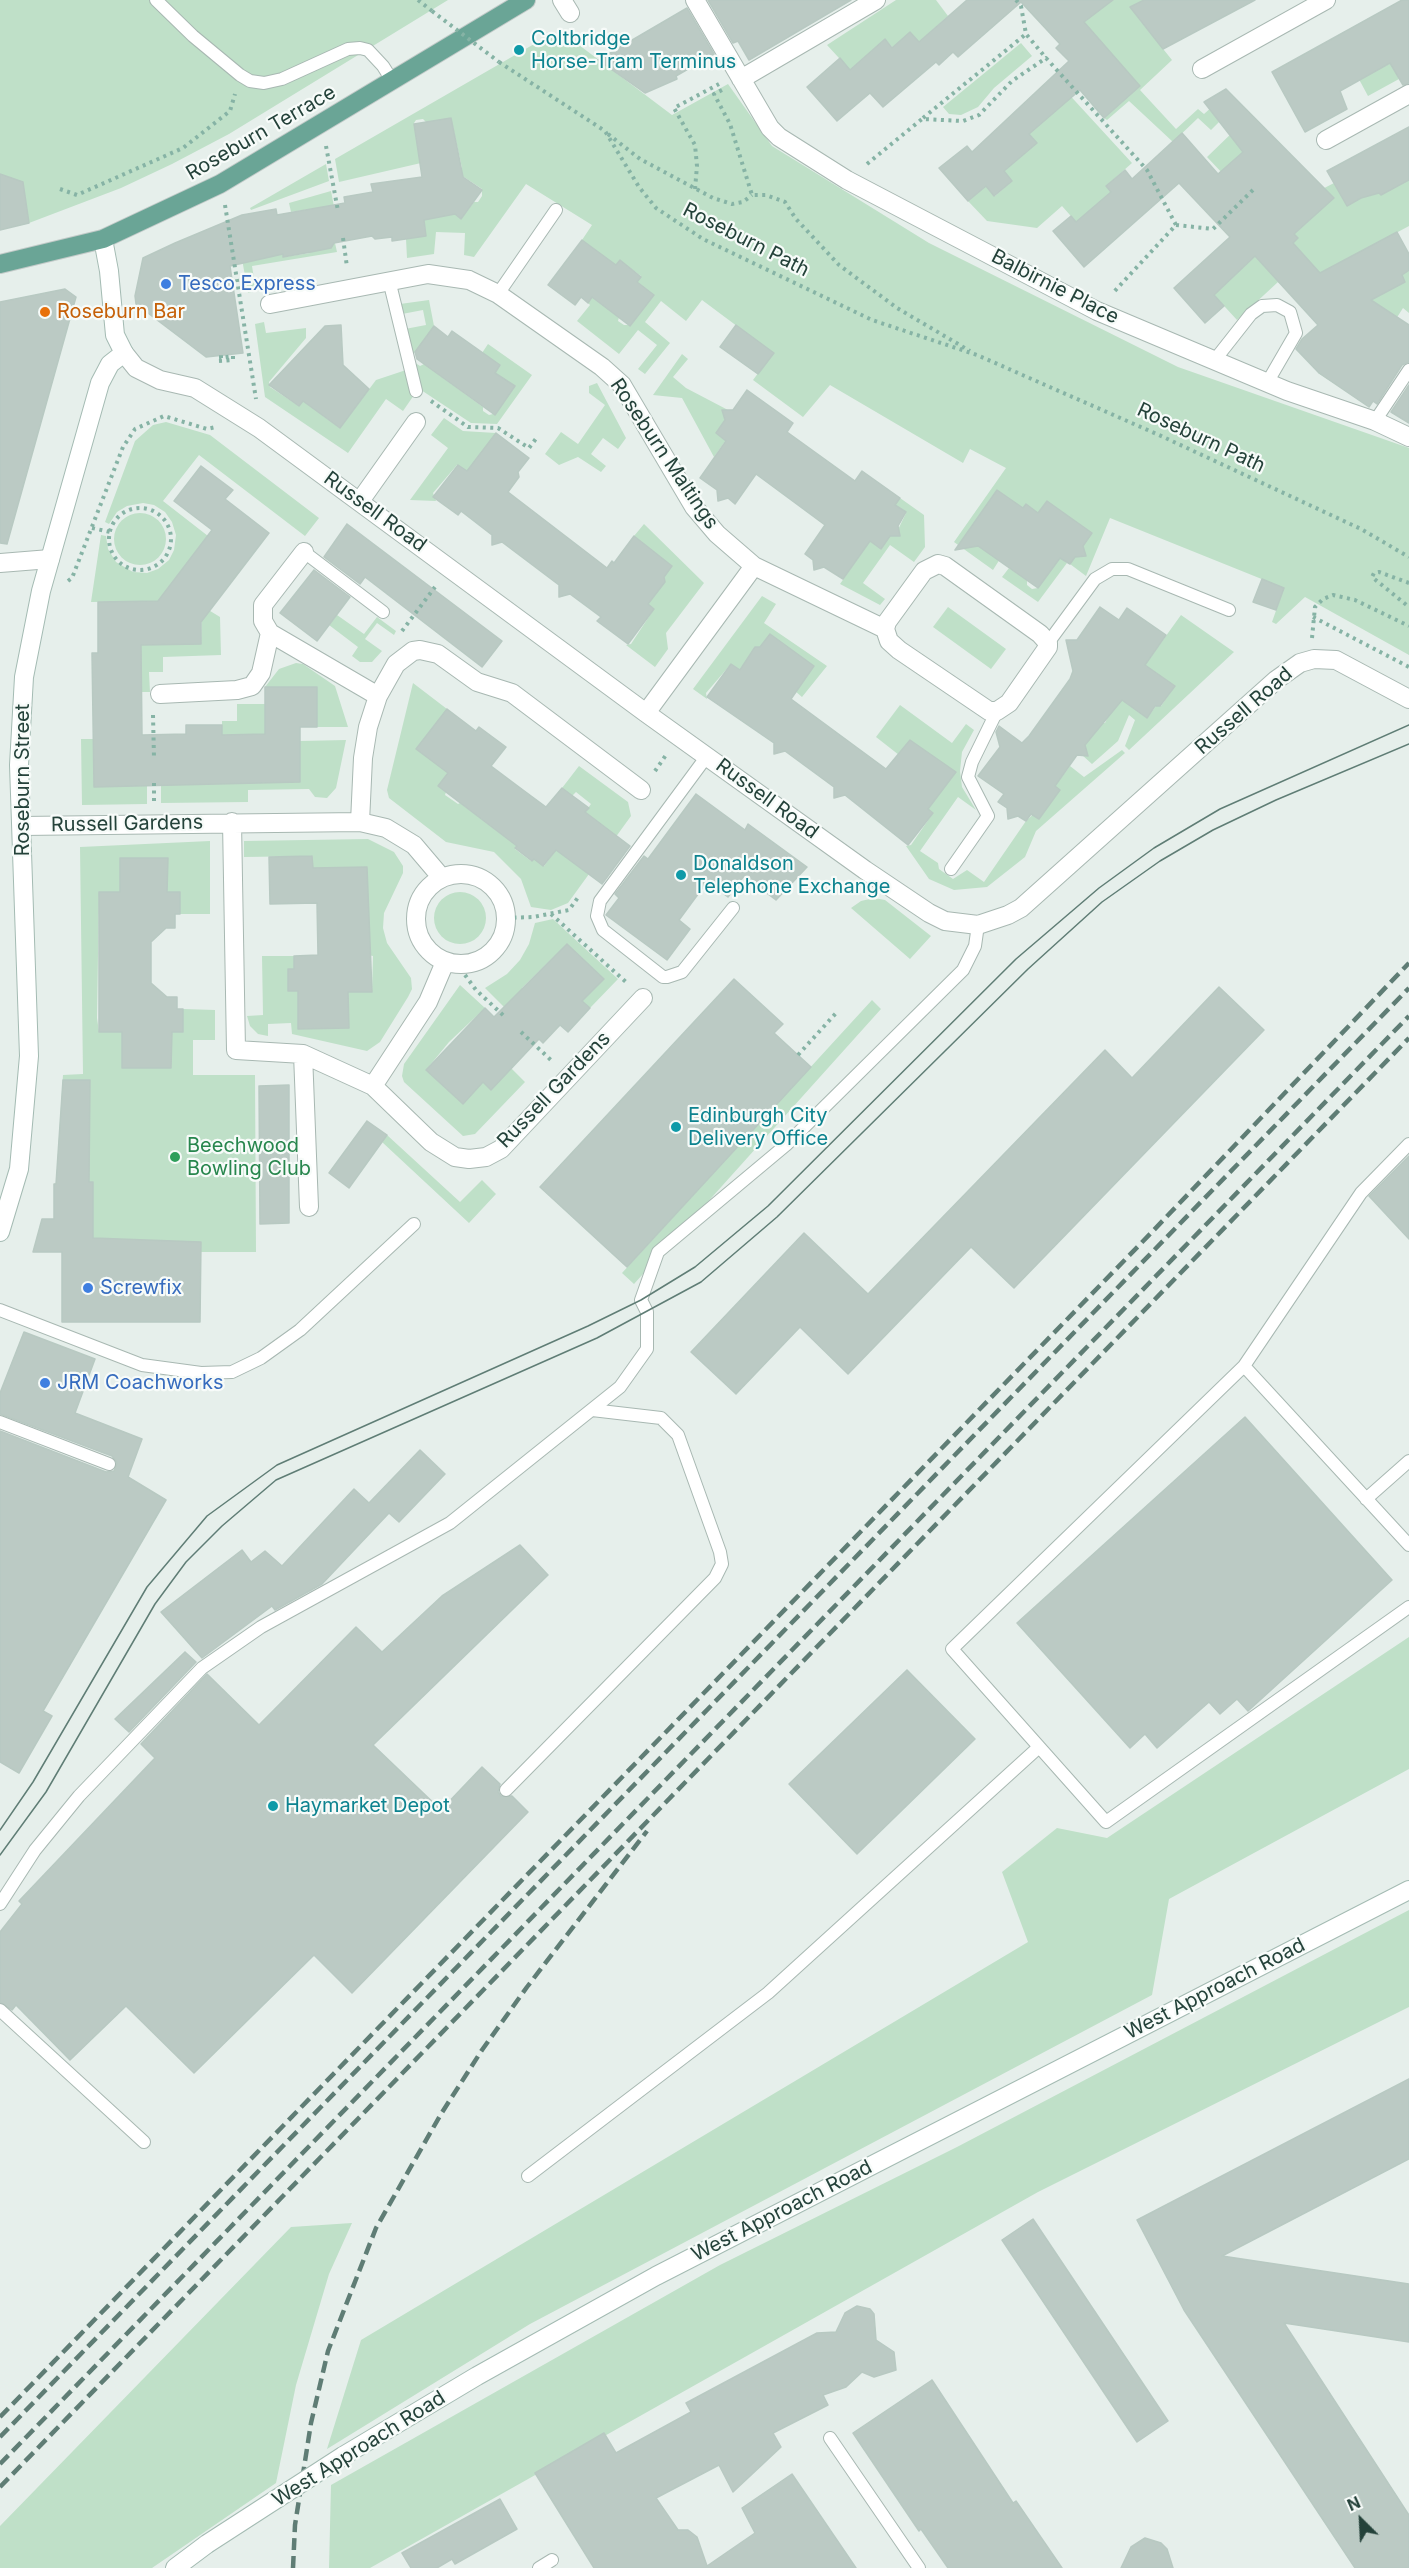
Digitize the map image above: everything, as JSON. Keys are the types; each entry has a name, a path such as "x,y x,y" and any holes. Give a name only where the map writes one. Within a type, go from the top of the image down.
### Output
{"main road":[{"name":"Roseburn Terrace","path":"0,264 104,239 220,184 526,0"}],"street":[{"name":"Balbirnie Place","path":"695,0 770,128 779,137 847,180 1097,310 1267,383 1376,421 1409,437"},
{"path":"741,79 876,0"},
{"path":"1202,69 1326,0"},
{"path":"1326,140 1409,94"},
{"path":"104,239 110,271 115,335 124,353"},
{"name":"Roseburn Maltings","path":"270,304 428,274 470,280 498,294 602,367 622,385 694,507 717,534 754,566 885,629 889,641 899,650 981,707 997,711"},
{"name":"Russell Road","path":"124,353 136,368 160,380 195,388 259,428 646,713 929,913 945,921 978,925 1021,908 1276,680 1300,663 1325,658 1349,665 1409,699"},
{"name":"Roseburn Street","path":"0,1232 19,1169 28,1088 28,990 19,738 24,677 50,559 100,383 110,364 124,353"},
{"path":"360,501 416,422"},
{"path":"304,552 266,600 263,621 270,633 378,696"},
{"path":"0,563 50,559"},
{"path":"885,629 887,622 924,571 938,564 954,572 1040,634 1048,643 1045,653 1009,703 997,711"},
{"path":"646,713 754,566"},
{"path":"160,694 244,690 252,686 261,673 270,633"},
{"path":"360,822 363,758 368,727 378,696 396,664 406,656 420,650 438,654 477,682 512,693 641,790"},
{"name":"Russell Gardens","path":"232,822 236,1050 303,1054 373,1086 437,1147 455,1157 469,1159 486,1157 501,1149 643,998"},
{"name":"Russell Gardens","path":"22,826 360,822 386,828 414,845 442,878"},
{"path":"457,874 481,879 499,895 506,918 504,933 495,950 478,961 452,963 424,946 415,921 422,896 442,878 457,874"},
{"path":"373,1086 452,963"},
{"path":"303,1054 309,1208"},
{"name":"West Approach Road","path":"175,2568 207,2544 343,2456 477,2376 656,2276 1409,1890"}],"lane":[{"path":"156,0 240,75 257,83 272,82 348,49 360,48 368,50 383,66 393,82"},
{"path":"498,294 556,210"},
{"path":"389,280 416,391"},
{"path":"1214,361 1251,314 1262,306 1277,305 1290,312 1296,333 1267,383"},
{"path":"1376,421 1409,370"},
{"path":"304,552 383,612"},
{"path":"1048,643 1095,579 1112,569 1128,569 1229,610"},
{"path":"951,869 988,816 969,777 972,762 997,711"},
{"path":"707,756 600,901 597,916 603,930 663,977 667,977 682,972 733,908"},
{"path":"0,1904 35,1850 79,1796 202,1668 261,1627 450,1523 621,1387 647,1349 647,1312 641,1300 658,1252 786,1145 963,970 975,946 978,925"},
{"path":"1409,1143 1361,1193 1244,1366 952,1649 1106,1822 1409,1607"},
{"path":"0,1310 142,1365 201,1373 231,1372 273,1350 300,1330 414,1224"},
{"path":"1244,1366 1409,1545"},
{"path":"506,1790 715,1578 722,1564 720,1552 678,1435 661,1418 592,1410"},
{"path":"0,1422 109,1464"},
{"path":"1366,1499 1409,1461"},
{"path":"528,2176 768,1993 1039,1747"},
{"path":"0,2010 144,2142"},
{"path":"830,2438 919,2568"},
{"path":"539,2568 552,2560"}],"path":[{"name":"Roseburn Path","path":"418,0 499,62 605,131 640,159 695,189 732,204 743,202 752,195 766,195 785,202 796,219 839,265 868,289 977,356"},
{"path":"1016,0 1021,6 1026,34 1147,170 1176,225"},
{"path":"438,30 456,18"},
{"path":"847,180 1026,34"},
{"path":"922,119 957,121 974,118 985,111 1012,81 1046,58"},
{"path":"60,189 77,195 183,148 230,111 240,75"},
{"path":"741,79 714,94 730,124 752,195"},
{"path":"695,189 697,166 695,145 674,108 719,84"},
{"path":"320,125 339,211"},
{"name":"Roseburn Path","path":"605,131 639,187 656,208 677,224 745,260 872,320 977,356 1308,503 1386,542 1409,557"},
{"path":"220,184 233,244 259,428"},
{"path":"1176,225 1213,229 1256,187"},
{"path":"1097,310 1176,225"},
{"path":"343,238 351,287"},
{"path":"219,362 233,360 233,356 221,358 221,355"},
{"path":"430,400 468,427 498,428 529,448 538,436"},
{"path":"62,585 72,578 123,447 135,429 164,416 211,429 218,424 229,408"},
{"path":"135,509 148,509 160,515 168,526 171,539 170,548 156,565 134,569 122,564 114,554 110,532 114,523 123,514 135,509"},
{"path":"92,528 110,532"},
{"path":"1409,583 1379,572 1374,573 1372,577 1409,607"},
{"path":"418,609 438,582"},
{"path":"1314,659 1313,617 1315,607 1323,598 1342,595 1409,626"},
{"path":"1313,617 1409,667"},
{"path":"154,758 152,704 160,694"},
{"path":"641,790 680,737"},
{"path":"506,918 552,914 569,910 582,892"},
{"path":"552,914 643,998"},
{"path":"452,963 504,1016"},
{"path":"798,1055 837,1012"},
{"path":"521,1032 568,1076"}],"green space":[{"path":"0,0 448,0 229,134 121,188 29,223 23,182 0,174"},
{"path":"896,0 936,0 948,16 919,42 893,48 885,39 850,70 827,45"},
{"path":"1088,0 1144,0 1133,6 1139,19 1172,60 1140,90 1176,129 1198,109 1204,114 1214,105 1224,117 1211,130 1198,118 1173,142 1129,101 1107,120 1104,118 1122,66 1084,22 1087,20 1085,17"},
{"path":"548,36 575,42 672,115 728,84 772,146 929,243 1178,367 1409,448 1409,655 1305,597 1276,624 1272,622 1284,588 1110,518 1086,576 1070,564 1092,533 1038,513 1026,504 1023,508 997,491 965,536 1000,559 993,570 954,542 1006,468 970,449 963,463 830,385 803,417 753,380 773,353 702,300 686,321 661,301 645,322 670,343 645,374 638,369 657,345 638,330 619,354 577,321 590,305 588,303 592,297 619,317 618,321 624,325 631,325 653,295 637,282 641,276 620,261 615,267 582,240 592,225 526,184 474,257 464,255 465,233 436,232 434,254 407,258 406,239 426,235 424,220 455,214 461,219 474,202 478,202 482,196 482,189 464,177 451,179 450,171 462,168 451,118 426,122 423,119 416,120 414,123 421,163 339,182 335,159"},
{"path":"1021,43 1032,56 994,88 978,107 961,115 949,114 943,107"},
{"path":"1391,63 1399,79 1368,96 1354,70 1368,75"},
{"path":"1053,77 1132,163 1106,186 1111,192 1077,223 1062,206 1037,228 987,221 968,201 986,186 995,196 1012,181 1004,171 1037,143 1029,134 1059,108 1041,87"},
{"path":"1236,129 1305,198 1334,183 1377,189 1381,195 1409,180 1409,226 1353,256 1402,275 1409,270 1409,313 1403,308 1349,393 1318,373 1372,323 1345,300 1310,263 1284,287 1278,282 1237,320 1214,295 1255,256 1234,233 1288,247 1298,238 1294,234 1310,220 1280,187 1241,193 1207,157"},
{"path":"326,164 329,181 251,210 250,208"},
{"path":"331,191 335,212 329,206 291,212 289,203"},
{"path":"335,243 337,252 252,266 256,291 248,293 242,259 283,252 284,257 310,253 310,247"},
{"path":"429,300 434,326 412,356 414,362 420,366 424,364 483,407 483,411 489,415 493,414 515,386 495,373 482,353 488,344 532,375 497,424 471,423 418,388 405,329 426,325 423,310 402,314 400,304"},
{"path":"264,322 266,333 306,328 306,338 269,382 270,387 299,406 308,394 323,416 340,428 376,380 406,370 414,395 403,411 386,399 348,453 265,397 255,324"},
{"path":"682,354 688,359 673,377 686,388 728,410 724,415 726,440 714,457 682,398 653,395"},
{"path":"597,383 626,438 618,449 603,438 591,454 606,466 601,472 578,457 559,465 545,454 561,432 578,444 605,405 589,393 589,386"},
{"path":"444,418 463,431 496,433 467,471 457,465 433,493 436,501 410,500 448,448 431,435"},
{"path":"166,422 210,435 319,518 305,536 199,455 163,501 208,536 179,601 91,602 101,535 106,536 108,549 116,562 133,572 147,573 158,569 169,560 174,550 176,535 172,522 165,512 154,505 143,503 127,506 117,512 109,524 105,522 135,441 153,425"},
{"path":"900,498 924,515 925,547 914,562 890,545 863,583 885,599 880,605 840,584 870,541 881,549 890,536 895,536 906,513 895,505"},
{"path":"140,513 154,517 162,525 166,539 162,553 154,561 140,565 126,561 118,553 114,539 118,525 126,517"},
{"path":"644,524 704,583 666,633 668,649 655,667 626,645 631,644 654,609 644,602 665,582 664,577 672,566 634,536"},
{"path":"1060,557 1067,563 1038,602 1002,577 1009,568 1027,580 1027,585 1032,589 1038,588"},
{"path":"762,596 776,604 764,623 827,666 802,697 795,691 813,666 770,634 760,648 755,647 743,672 731,664 706,693 707,699 693,689"},
{"path":"202,606 220,617 221,655 163,657 163,672 149,672 150,692 142,692 141,654 129,653 129,645 201,644"},
{"path":"948,607 1006,649 991,669 933,627"},
{"path":"337,615 364,634 377,617 396,631 394,635 377,623 365,639 382,651 372,662 360,662 352,656 358,647 329,625"},
{"path":"1181,615 1234,652 1129,750 1125,746 1135,720 1129,715 1118,741 1092,764 1082,755 1086,749 1085,745 1101,723 1105,723 1114,704 1117,706 1122,700 1147,718 1156,706 1161,706 1175,686 1145,665"},
{"path":"296,663 303,664 335,686 348,727 317,727 317,687 265,687 279,669"},
{"path":"413,683 447,709 416,749 448,773 438,786 446,792 445,795 458,804 460,803 517,846 515,849 531,861 534,859 544,866 556,850 615,835 585,812 591,804 576,792 572,796 562,788 579,766 628,802 631,816 568,903 551,910 531,907 521,879 494,852 446,842 389,798 387,790"},
{"path":"237,704 265,704 276,739 248,734 222,735 222,721 237,721"},
{"path":"900,705 952,743 966,724 974,730 962,752 960,771 962,787 976,810 958,797 920,851 938,863 939,869 953,879 967,870 984,882 1026,821 1059,790 1055,786 1070,766 1084,777 1122,750 1125,753 1036,831 1025,857 987,887 954,890 929,879 906,846 911,845 933,813 924,806 899,755 876,737"},
{"path":"81,739 93,739 94,786 147,786 147,804 82,805"},
{"path":"346,740 336,788 327,798 315,797 309,789 248,790 248,802 161,803 161,783 300,782 300,741"},
{"path":"368,839 394,852 403,866 403,873 384,913 383,928 387,943 411,978 412,989 408,997 380,1042 367,1051 292,1034 291,1023 268,1024 268,1036 258,1034 250,1026 247,1016 263,1015 262,956 294,956 294,969 288,969 298,991 299,1029 349,1028 348,992 372,991 373,956 368,955 313,868 312,856 244,857 244,841"},
{"path":"210,841 210,914 180,914 167,892 167,858 120,892 99,893 97,1018 99,1032 122,1032 122,1068 171,1068 172,1032 183,1032 183,1009 215,1010 215,1040 193,1040 193,1075 255,1075 256,1252 33,1252 42,1219 54,1219 54,1184 56,1183 63,1075 83,1074 80,847"},
{"path":"460,892 470,894 478,900 484,908 486,918 484,928 478,936 470,942 460,944 450,942 442,936 436,928 434,918 436,908 442,900 450,894"},
{"path":"874,898 885,900 931,936 910,959 851,908 861,901"},
{"path":"553,919 618,979 590,1008 582,1001 604,979 567,944 522,988 523,990 506,1009 485,988 507,974 520,960 529,944 535,923"},
{"path":"460,985 485,1008 449,1042 426,1070 463,1104 483,1082 491,1090 511,1068 525,1082 475,1134 463,1136 404,1082 402,1076 404,1064"},
{"path":"872,1000 881,1009 634,1284 622,1273"},
{"path":"387,1135 460,1202 482,1180 496,1194 469,1223 382,1142"},
{"path":"1409,1637 1409,1769 1169,1899 1152,1995 530,2324 327,2449 361,2340 1028,1942 1002,1872 1057,1828 1107,1838"},
{"path":"1409,1910 1409,2007 1038,2192 370,2568 329,2568 331,2485 720,2265 957,2147"},
{"path":"352,2223 329,2274 296,2385 276,2483 152,2568 0,2568 0,2526 291,2227"}],"building":[{"path":"708,0 851,0 749,60 738,41 733,43"},
{"path":"967,0 1113,0 1084,22 1140,86 1104,118 1080,90 1029,134 1037,143 1004,171 1012,181 994,196 986,186 968,201 939,168 967,146 972,152 1069,61 1056,48 1060,44 1021,2 958,57 953,52 939,65 936,62 883,107 870,93 837,121 807,87 840,58 850,70 885,39 892,48 910,32 919,42"},
{"path":"1144,0 1255,0 1163,49 1130,7"},
{"path":"1402,0 1409,0 1409,83 1403,85 1390,63 1340,91 1347,109 1305,132 1272,72"},
{"path":"687,8 714,54 676,76 677,79 645,93 598,60"},
{"path":"1226,89 1334,198 1294,234 1298,238 1293,243 1320,273 1397,232 1409,254 1409,270 1402,275 1405,282 1371,300 1409,325 1409,362 1402,365 1377,404 1373,401 1369,407 1319,373 1296,349 1302,339 1318,325 1255,256 1214,295 1224,306 1205,323 1174,288 1230,237 1179,183 1084,267 1053,231 1071,216 1076,222 1111,192 1106,186 1125,170 1132,179 1182,133 1218,174 1243,152 1204,102"},
{"path":"451,118 463,177 482,190 461,219 455,214 424,220 426,236 392,241 392,237 375,239 372,236 334,243 331,248 283,257 283,254 230,266 243,353 206,357 136,304 135,296 143,258 175,243 242,215 276,209 277,215 345,203 344,197 373,192 371,184 422,177 414,124"},
{"path":"1409,127 1409,180 1381,195 1379,193 1361,198 1347,206 1327,171"},
{"path":"0,174 23,182 29,223 0,230"},
{"path":"582,240 616,265 620,260 641,277 637,282 654,295 630,326 592,297 588,303 581,297 575,305 548,285"},
{"path":"65,289 76,297 7,544 0,543 0,302"},
{"path":"341,325 343,365 369,389 340,428 303,401 299,406 269,385 325,326"},
{"path":"736,325 774,353 758,374 720,347"},
{"path":"434,326 448,337 452,331 500,365 495,373 515,386 495,415 417,359 415,352"},
{"path":"1409,385 1409,423 1391,412"},
{"path":"747,390 793,423 787,432 855,481 862,471 900,498 895,505 906,512 898,526 900,536 890,536 881,549 870,541 843,579 824,567 814,570 813,560 805,554 825,525 756,474 735,504 728,498 718,501 717,490 700,478 726,441 716,433 725,420 722,410 733,410"},
{"path":"496,433 529,458 518,472 519,477 508,492 607,568 612,561 614,563 634,536 672,566 664,577 665,582 648,604 654,609 628,644 597,621 601,617 570,594 559,597 559,585 502,542 492,545 492,535 461,511 458,515 433,497 458,465 467,471"},
{"path":"201,466 233,490 225,499 269,533 201,622 201,644 141,645 142,735 186,734 186,725 222,725 222,735 265,734 265,687 317,687 317,727 300,727 300,782 94,787 92,653 98,653 98,602 158,601 212,530 174,501"},
{"path":"997,490 1023,508 1026,504 1038,513 1047,501 1092,533 1083,546 1086,556 1075,557 1070,564 1060,558 1038,588 978,546 955,550"},
{"path":"347,524 502,641 482,667 365,577 360,584 324,557"},
{"path":"314,570 350,597 317,641 280,613"},
{"path":"1262,579 1284,588 1276,610 1253,602"},
{"path":"1100,607 1119,620 1127,608 1166,635 1145,665 1175,686 1160,706 1155,706 1147,718 1122,700 1085,745 1088,756 1077,755 1055,786 1060,790 1039,819 1031,814 1026,821 1018,816 1008,819 1007,808 998,802 1004,794 978,776 1000,747 996,732 999,726 1022,743 1029,736 1070,679 1073,671 1066,640 1077,640"},
{"path":"770,634 814,666 791,699 886,769 910,740 956,772 928,809 933,813 908,845 845,795 834,798 834,787 785,751 774,754 774,743 707,697 731,664 740,670 755,647 760,647"},
{"path":"447,709 476,731 479,727 506,747 491,766 519,787 546,807 562,788 589,808 585,812 630,846 602,884 556,850 543,866 534,859 532,861 515,848 517,846 438,786 448,773 416,749"},
{"name":"Donaldson Telephone Exchange","path":"696,794 745,830 748,824 807,867 776,900 744,876 728,897 707,882 679,920 690,929 667,960 606,915 619,898 615,894 644,856 648,859"},
{"path":"312,856 313,868 367,867 372,992 348,992 349,1028 298,1029 298,991 288,991 288,969 294,969 294,956 318,955 317,903 270,904 269,857"},
{"path":"120,858 168,858 167,892 180,892 180,914 175,914 175,928 166,928 151,942 151,983 167,997 177,997 177,1009 183,1009 183,1032 172,1032 171,1068 122,1068 122,1032 99,1032 99,892 120,892"},
{"path":"567,944 604,979 582,1001 590,1008 568,1032 560,1025 543,1043 539,1039 491,1090 483,1082 463,1104 426,1070 485,1008 494,1017"},
{"name":"Edinburgh City Delivery Office","path":"734,979 783,1024 774,1033 811,1067 627,1267 540,1187"},
{"path":"1219,987 1264,1030 1014,1288 971,1247 848,1374 800,1327 736,1394 691,1352 804,1233 868,1294 1105,1050 1132,1078"},
{"path":"63,1080 90,1080 89,1182 93,1182 93,1238 201,1242 200,1322 62,1322 62,1252 33,1252 42,1219 54,1219 54,1184 56,1184"},
{"path":"289,1085 289,1223 260,1224 259,1086"},
{"path":"367,1121 387,1135 349,1188 329,1173"},
{"path":"1409,1156 1409,1239 1369,1196"},
{"path":"24,1332 95,1359 75,1413 142,1439 128,1477 166,1500 43,1711 52,1716 19,1773 0,1762 0,1431 106,1472 114,1471 117,1463 112,1456 0,1414 0,1393"},
{"path":"1245,1417 1392,1580 1248,1711 1237,1699 1220,1714 1209,1702 1157,1748 1145,1734 1130,1748 1017,1623"},
{"path":"420,1450 445,1474 399,1522 389,1513 322,1584 275,1610 272,1606 202,1658 161,1612 242,1550 251,1562 265,1551 282,1566 354,1489 369,1503"},
{"name":"Haymarket Depot","path":"520,1545 548,1575 373,1745 441,1810 482,1767 500,1784 498,1792 501,1796 512,1796 528,1812 352,1993 314,1955 194,2073 126,2006 70,2060 16,2005 12,2010 0,2002 0,1932 22,1904 19,1901 155,1758 141,1744 207,1674 259,1725 356,1627 382,1652 442,1596"},
{"path":"185,1652 196,1662 129,1732 115,1719"},
{"path":"907,1670 975,1739 857,1854 789,1784"},
{"path":"1409,2079 1409,2159 1222,2256 1409,2284 1409,2342 1284,2323 1409,2515 1409,2568 1355,2568 1184,2310 1137,2220"},
{"path":"1033,2219 1168,2421 1137,2442 1002,2240"},
{"path":"857,2306 870,2309 874,2314 876,2340 894,2352 896,2370 874,2377 862,2372 846,2387 823,2395 828,2405 773,2433 781,2447 733,2492 719,2465 656,2498 678,2530 688,2530 697,2537 707,2566 755,2533 742,2508 792,2474 856,2568 594,2568 535,2473 604,2433 616,2453 691,2412 686,2403 817,2333 836,2332 845,2313"},
{"path":"932,2380 1013,2503 1016,2501 1062,2568 948,2568 921,2529 919,2531 853,2433"},
{"path":"500,2499 517,2529 455,2564 452,2559 437,2568 411,2568 402,2553"},
{"path":"1145,2538 1161,2543 1167,2549 1173,2568 1121,2568 1131,2547"}],"tram line":[{"path":"0,1830 33,1782 147,1587 207,1516 277,1465 588,1326 641,1300 695,1267 768,1206 1016,959 1099,888 1154,848 1220,809 1409,725"},
{"path":"0,1855 46,1792 155,1604 186,1562 222,1526 276,1480 597,1338 701,1282 777,1217 1028,969 1102,902 1160,861 1213,830 1276,800 1409,744"}],"railway":[{"path":"0,2417 1151,1233 1409,963"},
{"path":"0,2437 1409,988"},
{"path":"0,2464 1409,1016"},
{"path":"0,2487 1409,1038"},
{"path":"293,2568 295,2525 311,2423 328,2351 376,2228 441,2114 482,2050 527,1987 647,1831"}],"place":[{"name":"Coltbridge Horse-Tram Terminus","path":"519,50"},
{"name":"Tesco Express","path":"166,284"},
{"name":"Roseburn Bar","path":"45,312"},
{"name":"Donaldson Telephone Exchange","path":"681,875"},
{"name":"Edinburgh City Delivery Office","path":"676,1127"},
{"name":"Beechwood Bowling Club","path":"175,1157"},
{"name":"Screwfix","path":"88,1288"},
{"name":"JRM Coachworks","path":"45,1383"},
{"name":"Haymarket Depot","path":"273,1806"}]}
